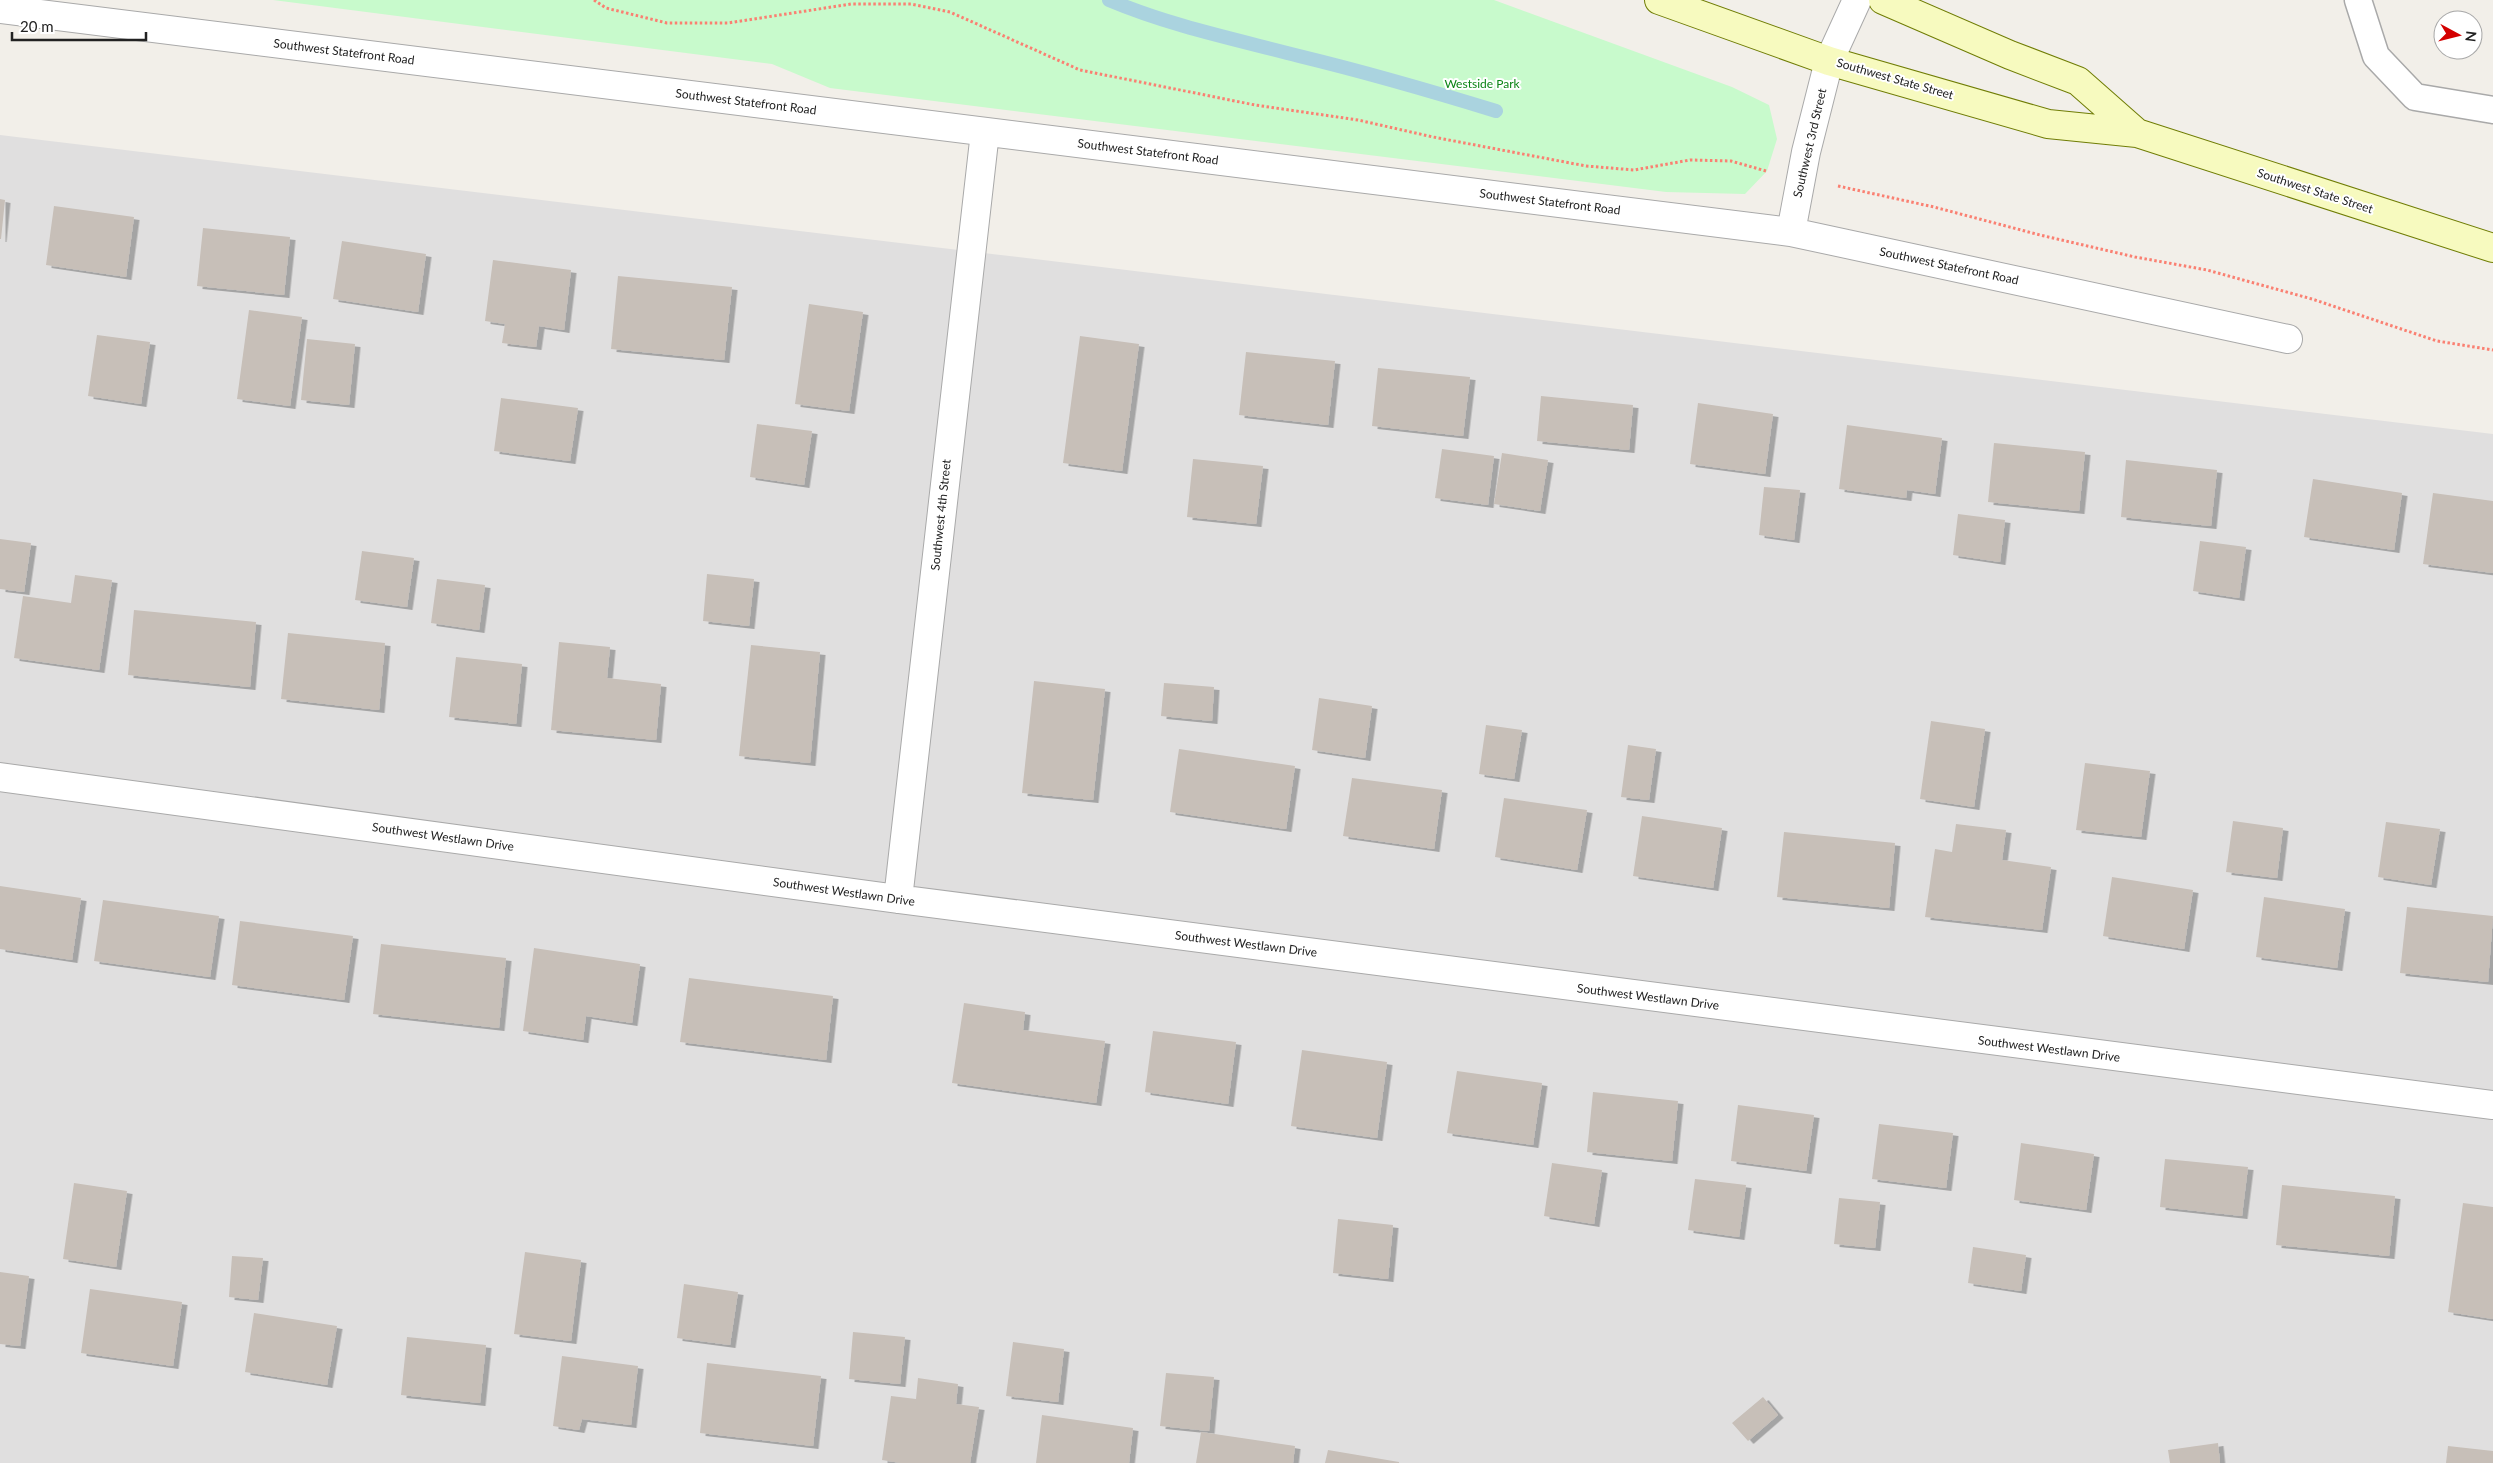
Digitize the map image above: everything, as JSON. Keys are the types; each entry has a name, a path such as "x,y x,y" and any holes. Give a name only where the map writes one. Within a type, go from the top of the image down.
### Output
{"main road":[{"name":"Southwest State Street","path":"1659,0 1829,61 2048,124 2137,133 2493,248"},
{"name":"Southwest State Street","path":"1883,0 2010,55 2078,81 2137,133"}],"street":[{"name":"Southwest 3rd Street","path":"1791,232 1801,180 1829,61 1857,0"},
{"name":"Southwest Statefront Road","path":"0,9 1791,232 2288,339"},
{"name":"Southwest 4th Street","path":"898,899 985,132"},
{"name":"Southwest Westlawn Drive","path":"0,777 898,899 2493,1105"}],"lane":[{"path":"2358,0 2376,56 2415,97 2493,110"}],"path":[{"path":"594,0 606,8 667,23 728,23 851,4 911,4 950,12 1080,70 1254,105 1358,120 1433,137 1586,166 1634,170 1690,160 1731,161 1801,180 1906,200 2050,237 2207,270 2312,299 2437,341 2493,350"}],"shaded area":[{"path":"0,135 2493,434 2493,1463 0,1463"}],"green space":[{"name":"Westside Park","path":"273,0 1494,0 1732,87 1769,105 1777,139 1767,171 1745,194 1666,192 830,88 772,64"}],"building":[{"path":"0,199 5,200 1,239 0,239"},
{"path":"54,206 134,217 126,277 46,265"},
{"path":"203,228 290,237 284,295 197,286"},
{"path":"342,241 426,254 418,312 333,299"},
{"path":"493,260 571,270 564,330 539,326 536,347 502,343 505,324 485,321"},
{"path":"618,276 732,287 724,360 611,349"},
{"path":"809,304 863,312 849,411 795,404"},
{"path":"249,310 302,317 290,406 237,399"},
{"path":"97,335 150,342 141,404 88,396"},
{"path":"1080,336 1139,344 1122,471 1063,463"},
{"path":"307,339 355,344 349,405 301,400"},
{"path":"1246,352 1335,361 1328,425 1239,415"},
{"path":"1378,368 1470,377 1463,436 1372,426"},
{"path":"1541,396 1633,405 1629,450 1537,441"},
{"path":"501,398 578,408 570,461 494,451"},
{"path":"1698,403 1773,414 1765,474 1690,464"},
{"path":"757,424 812,431 804,485 750,477"},
{"path":"1847,425 1942,438 1935,494 1907,490 1906,498 1839,489"},
{"path":"1994,443 2085,452 2079,511 1988,502"},
{"path":"1442,449 1494,456 1488,505 1435,498"},
{"path":"1502,453 1548,460 1540,511 1494,504"},
{"path":"1193,459 1263,466 1256,524 1187,517"},
{"path":"2126,460 2217,470 2211,526 2121,517"},
{"path":"2313,479 2402,493 2394,550 2304,537"},
{"path":"1764,487 1800,490 1794,540 1759,535"},
{"path":"2433,493 2493,501 2493,573 2423,564"},
{"path":"1958,514 2005,520 2000,562 1953,555"},
{"path":"0,539 31,543 24,592 0,589"},
{"path":"2200,541 2246,547 2239,598 2193,591"},
{"path":"362,551 414,558 407,607 355,600"},
{"path":"707,574 754,579 749,626 703,621"},
{"path":"75,575 112,580 99,670 14,658 23,596 71,603"},
{"path":"437,579 485,585 479,630 431,623"},
{"path":"134,610 256,622 250,687 128,675"},
{"path":"288,633 385,643 379,710 281,699"},
{"path":"559,642 610,647 607,678 661,684 656,740 551,730"},
{"path":"751,645 820,652 810,763 739,756"},
{"path":"456,657 522,664 516,724 449,717"},
{"path":"1034,681 1105,689 1093,800 1022,793"},
{"path":"1164,683 1214,687 1212,721 1161,716"},
{"path":"1319,698 1372,706 1365,758 1312,750"},
{"path":"1931,721 1985,729 1974,807 1920,799"},
{"path":"1486,725 1522,730 1514,779 1479,774"},
{"path":"1628,745 1656,749 1649,800 1621,797"},
{"path":"1179,749 1295,766 1286,829 1170,812"},
{"path":"2085,763 2150,771 2141,837 2076,830"},
{"path":"1352,778 1442,790 1434,849 1343,836"},
{"path":"1504,798 1587,810 1577,870 1495,857"},
{"path":"1642,816 1722,828 1713,888 1633,876"},
{"path":"2233,821 2283,828 2277,878 2226,872"},
{"path":"2386,822 2440,829 2431,885 2378,877"},
{"path":"1956,824 2006,830 2002,860 2051,867 2042,930 1925,917 1935,849 1952,852"},
{"path":"1784,832 1895,843 1889,908 1777,897"},
{"path":"2112,877 2193,890 2184,949 2103,936"},
{"path":"0,886 81,898 72,960 0,949"},
{"path":"2264,897 2345,909 2337,968 2256,957"},
{"path":"103,900 219,916 210,977 94,961"},
{"path":"2407,907 2493,916 2488,982 2400,973"},
{"path":"240,921 353,936 344,1000 232,985"},
{"path":"381,944 506,958 499,1028 373,1014"},
{"path":"534,948 640,964 632,1023 586,1016 583,1040 523,1031"},
{"path":"689,978 833,996 826,1060 680,1042"},
{"path":"964,1003 1025,1012 1023,1030 1105,1041 1096,1103 952,1083"},
{"path":"1153,1031 1236,1042 1228,1104 1145,1092"},
{"path":"1302,1050 1387,1062 1377,1138 1291,1126"},
{"path":"1457,1071 1542,1083 1533,1145 1447,1133"},
{"path":"1593,1092 1678,1101 1672,1161 1587,1152"},
{"path":"1738,1105 1814,1115 1806,1171 1731,1161"},
{"path":"1879,1124 1953,1133 1946,1188 1872,1179"},
{"path":"2021,1143 2094,1154 2086,1210 2014,1200"},
{"path":"2165,1159 2248,1167 2242,1216 2160,1207"},
{"path":"1552,1163 1602,1170 1594,1224 1544,1216"},
{"path":"1695,1179 1746,1185 1739,1237 1688,1230"},
{"path":"74,1183 127,1191 116,1267 63,1259"},
{"path":"2282,1185 2395,1196 2389,1256 2276,1245"},
{"path":"1839,1198 1880,1202 1875,1248 1834,1244"},
{"path":"2463,1203 2493,1207 2493,1319 2448,1312"},
{"path":"1338,1219 1393,1225 1388,1279 1333,1273"},
{"path":"1973,1247 2026,1255 2021,1291 1968,1283"},
{"path":"525,1252 581,1260 571,1341 514,1334"},
{"path":"232,1256 263,1258 258,1300 229,1297"},
{"path":"0,1272 29,1276 20,1346 0,1344"},
{"path":"684,1284 738,1292 730,1345 677,1338"},
{"path":"90,1289 182,1302 173,1366 81,1353"},
{"path":"254,1313 337,1326 327,1385 245,1372"},
{"path":"853,1332 905,1337 900,1384 849,1379"},
{"path":"407,1337 486,1345 480,1403 401,1395"},
{"path":"1013,1342 1064,1349 1058,1402 1006,1396"},
{"path":"562,1356 638,1366 631,1425 582,1419 579,1430 553,1426"},
{"path":"707,1363 821,1376 813,1446 700,1433"},
{"path":"1166,1373 1214,1377 1209,1431 1160,1426"},
{"path":"918,1378 958,1384 956,1404 979,1407 970,1463 901,1463 882,1460 891,1396 916,1399"},
{"path":"1763,1397 1778,1415 1748,1441 1732,1423"},
{"path":"1042,1415 1133,1428 1129,1463 1036,1463"},
{"path":"1201,1432 1295,1446 1293,1463 1196,1463"},
{"path":"2218,1443 2220,1463 2170,1463 2168,1450"},
{"path":"2448,1446 2493,1451 2493,1463 2446,1463"},
{"path":"1328,1450 1399,1462 1399,1463 1325,1463"}],"waterway":[{"path":"1109,0 1179,25 1373,75 1496,111"}]}
